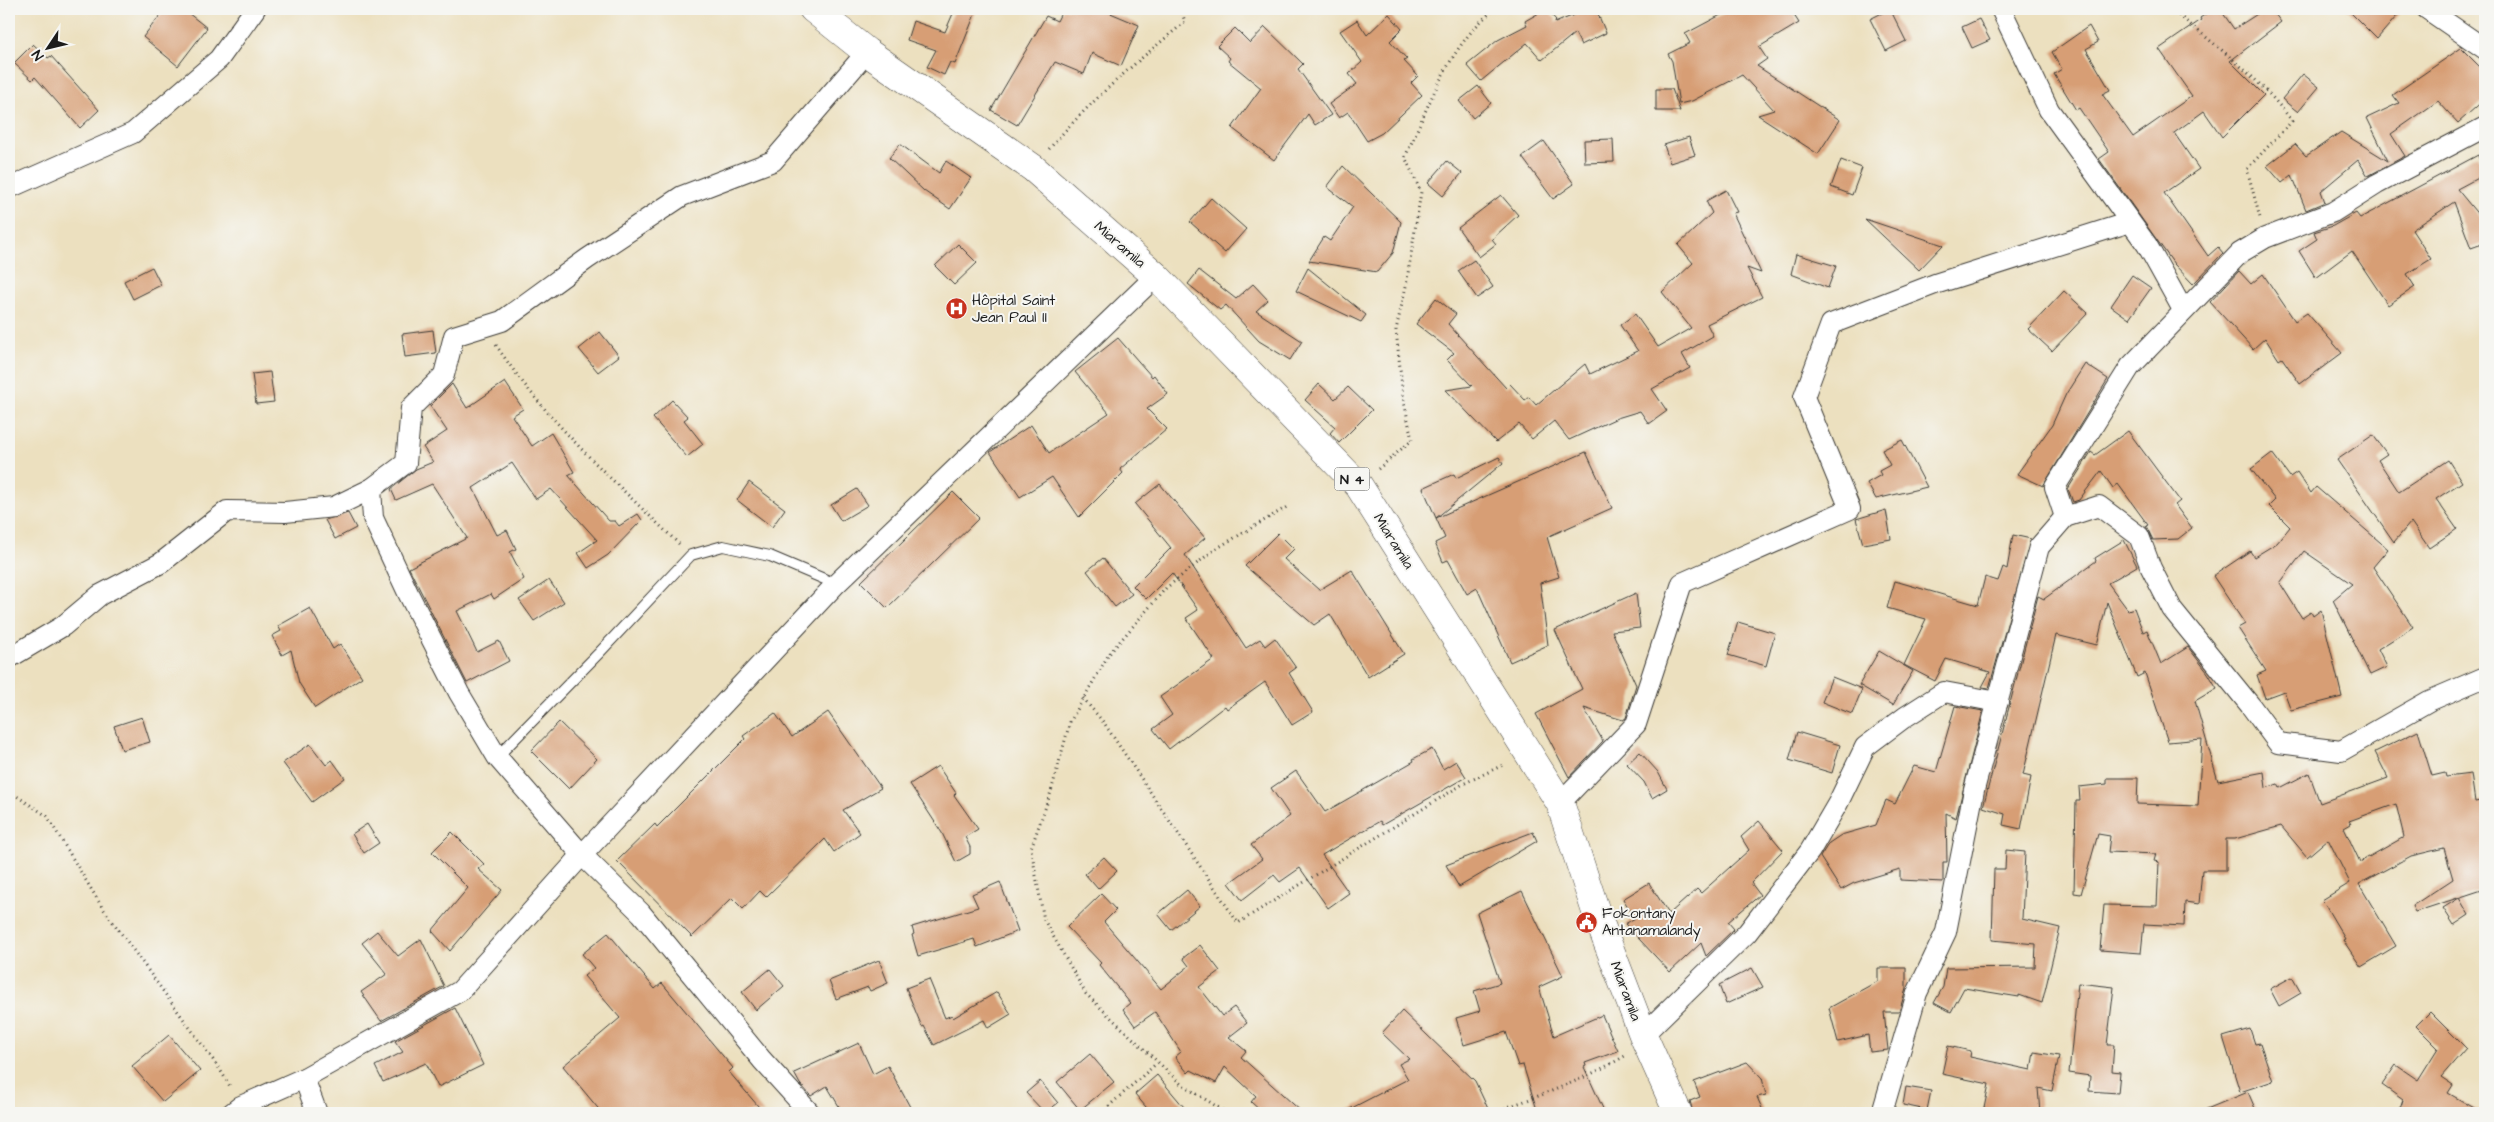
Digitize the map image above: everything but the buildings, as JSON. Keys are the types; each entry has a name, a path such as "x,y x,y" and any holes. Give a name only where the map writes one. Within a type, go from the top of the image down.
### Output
{"main road":[{"name":"Miaramila","path":"813,9 867,52 1033,168 1156,276 1358,486 1560,804 1598,918 1645,1039 1678,1113"}],"street":[{"path":"9,188 134,133 218,59 255,9"},
{"path":"2001,9 2049,110 2147,245 2183,310"},
{"path":"2426,9 2485,49"},
{"path":"9,658 63,626 100,595 161,563 227,511 285,512 334,507 371,489 406,462 411,408 444,375 454,336 502,321 587,259 682,196 773,161 867,52"},
{"path":"2064,517 2055,487 2130,366 2240,253 2265,238 2333,212 2377,184 2485,127"},
{"path":"1560,804 1636,724 1682,583 1850,510 1804,397 1831,324 1936,284 2130,222"},
{"path":"236,1109 304,1078 460,991 582,855 836,584 1156,276"},
{"path":"371,489 373,518 409,595 459,693 497,757 582,855 641,913 762,1060 810,1113"},
{"path":"1882,1113 1917,993 1946,932 1974,790 2039,547 2064,517 2099,506 2139,536 2151,568 2172,610 2250,705 2278,743 2341,751 2429,701 2485,677"},
{"path":"1645,1039 1747,933 1810,851 1838,804 1865,747 1905,717 1944,692 1998,702"},
{"path":"304,1078 317,1113"}],"lane":[{"path":"497,757 600,654 691,554 723,546 770,556 836,584"}],"path":[{"path":"1033,168 1073,120 1123,73 1185,22 1180,9"},
{"path":"1358,486 1412,440 1403,396 1396,330 1406,286 1421,192 1405,157 1451,59 1481,20 1495,9"},
{"path":"2171,9 2239,64 2277,101 2292,121 2247,169 2265,238"},
{"path":"483,327 518,379 570,439 691,554"},
{"path":"1228,1113 1181,1084 1086,994 1044,920 1031,848 1051,792 1070,722 1109,654 1166,588 1214,550 1287,507"},
{"path":"1083,698 1104,723 1238,923 1463,784 1528,752"},
{"path":"9,791 47,816 102,907 219,1068 236,1109"},
{"path":"1502,1113 1507,1108 1559,1090 1591,1076 1645,1039"},
{"path":"1101,1113 1157,1062"}],"place":[{"name":"Hôpital Saint Jean Paul II","path":"956,309"},
{"name":"Fokontany Antanamalandy","path":"1586,922"}]}
